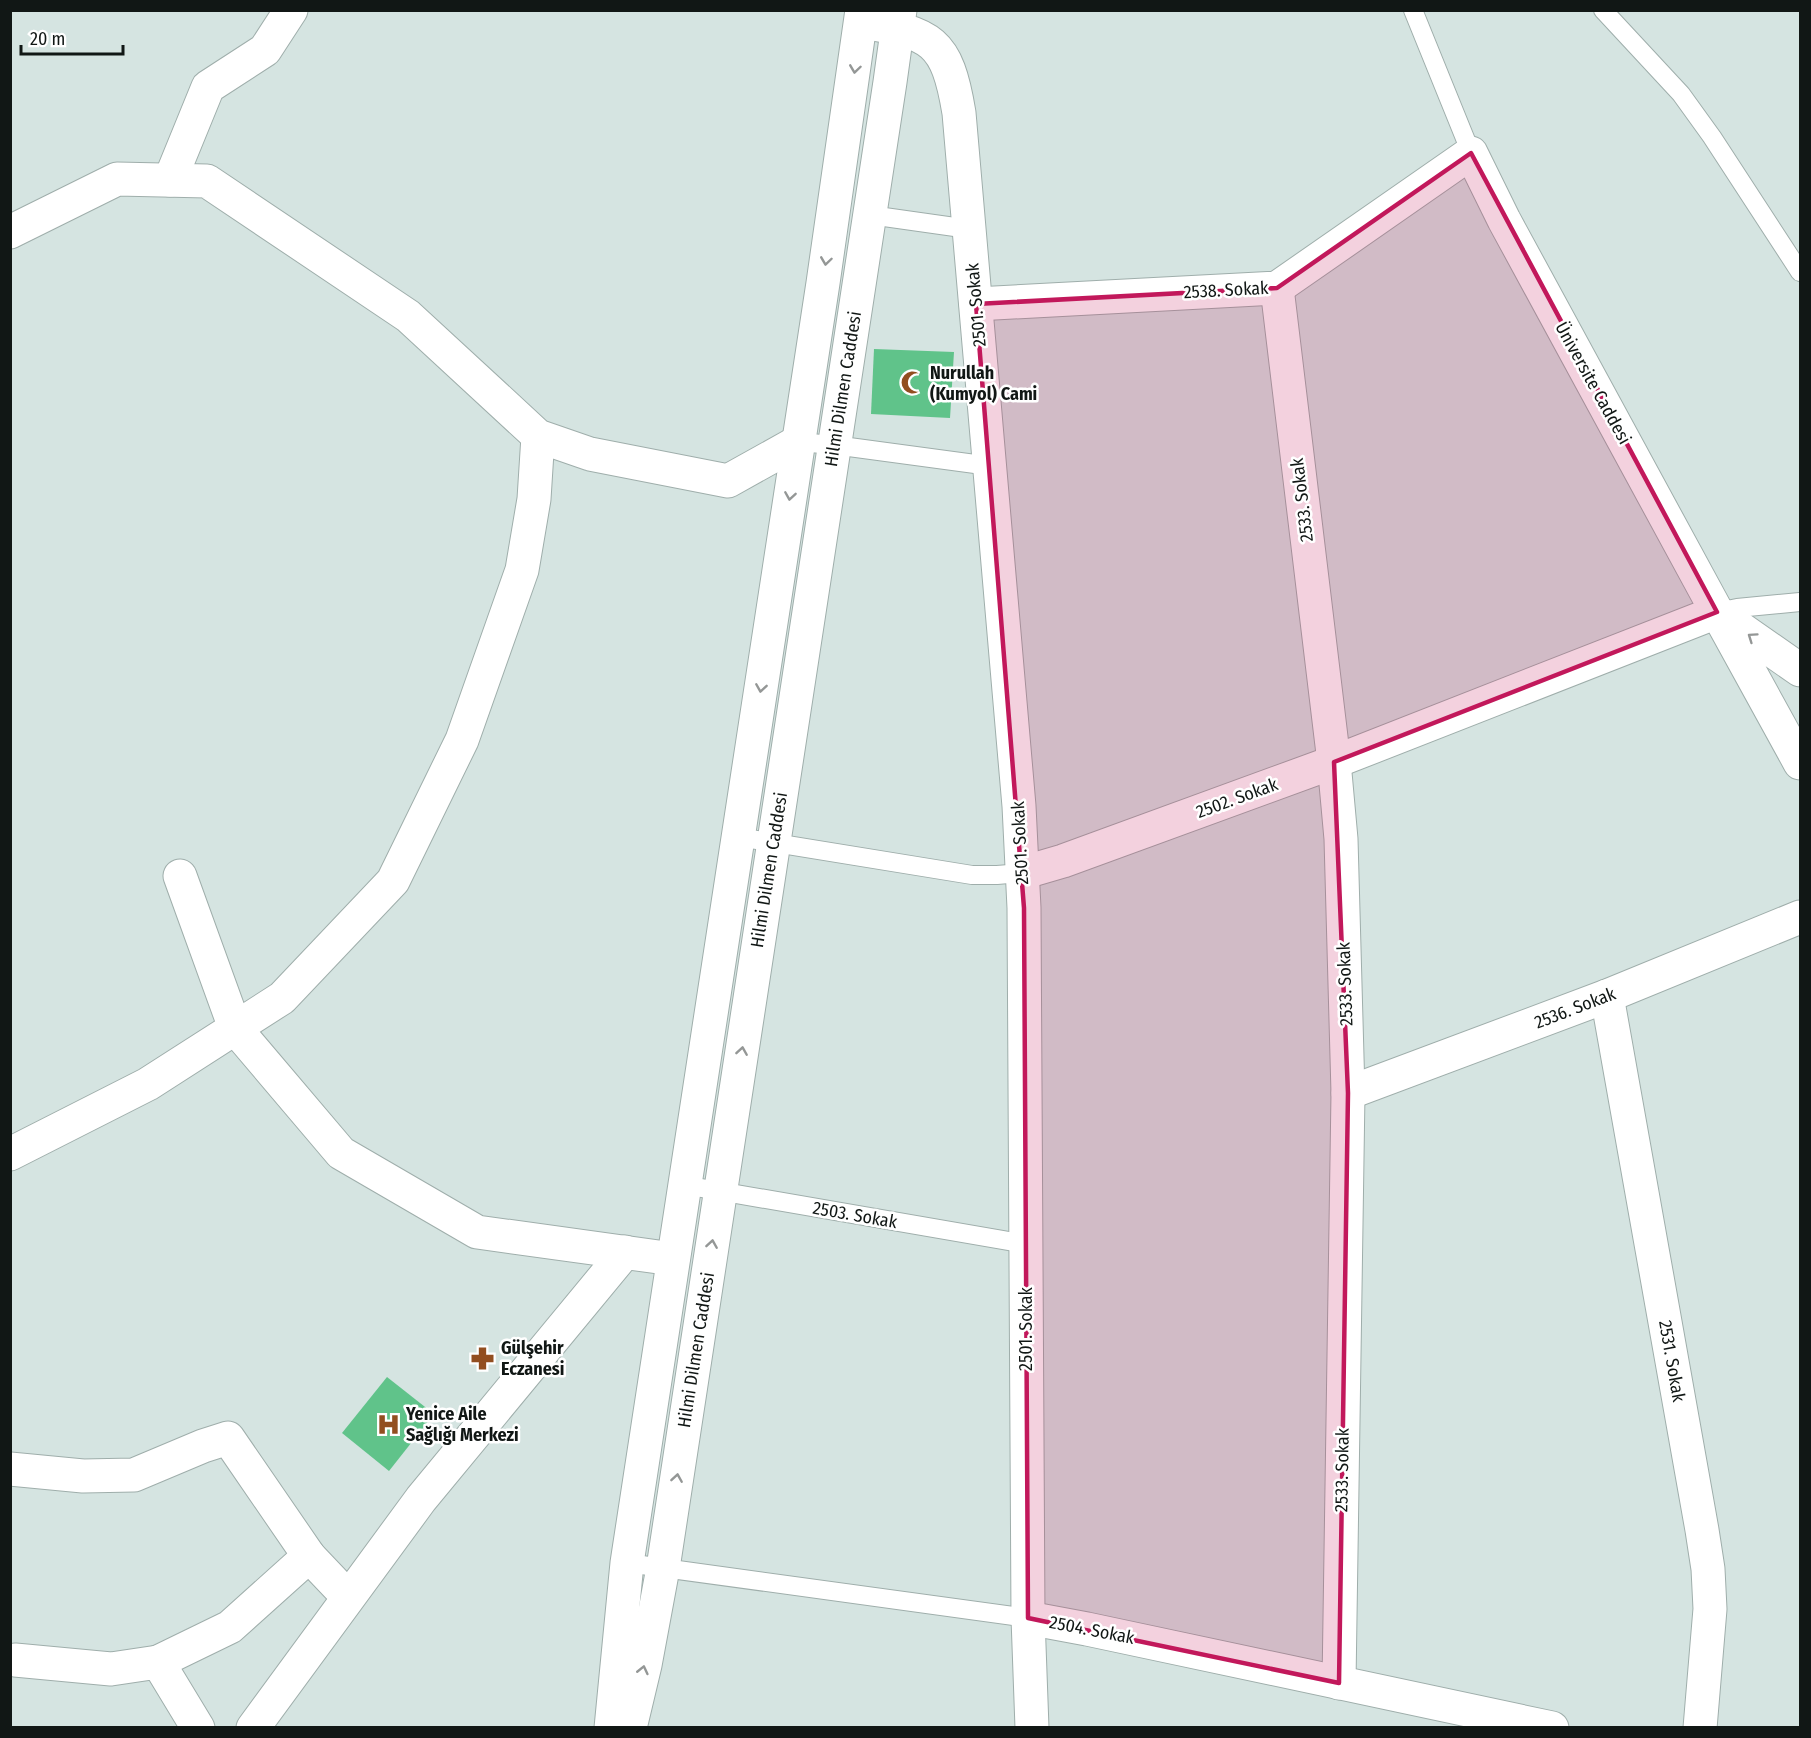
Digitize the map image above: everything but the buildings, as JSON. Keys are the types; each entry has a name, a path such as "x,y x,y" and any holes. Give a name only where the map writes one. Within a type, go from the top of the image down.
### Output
{"street":[{"path":"170,180 208,87 265,50 291,10"},
{"name":"2501. Sokak","path":"861,16 898,19 932,43 944,57 951,74 959,113 1017,783 1022,873 1028,1618 1032,1728"},
{"name":"Hilmi Dilmen Caddesi","path":"611,1728 627,1563 861,16"},
{"name":"Hilmi Dilmen Caddesi","path":"630,1728 645,1665 663,1568 891,82 898,19"},
{"name":"2538. Sokak","path":"976,304 1277,288 1471,153"},
{"name":"Üniversite Caddesi","path":"1471,153 1504,220 1800,763"},
{"path":"10,232 117,179 207,180 408,316 538,436 590,454 728,481 798,442"},
{"name":"2533. Sokak","path":"1277,288 1334,762 1341,838 1348,1093 1339,1683"},
{"path":"10,1154 148,1084 282,998 393,881 462,741 522,570 534,500 538,436"},
{"name":"Üniversite Caddesi","path":"1717,612 1800,670"},
{"name":"2502. Sokak","path":"1022,873 1063,861 1334,762 1717,612"},
{"path":"180,876 235,1028 341,1153 477,1232 673,1259"},
{"name":"2536. Sokak","path":"1348,1093 1607,996 1800,917"},
{"name":"2531. Sokak","path":"1607,996 1708,1569 1710,1609 1700,1728"},
{"path":"253,1728 421,1498 625,1252"},
{"path":"10,1469 83,1476 134,1475 228,1438 309,1556 348,1597"},
{"path":"12,1657 111,1669 158,1662 230,1627 309,1556"},
{"name":"2504. Sokak","path":"1028,1618 1552,1728"},
{"path":"158,1662 198,1728"}],"lane":[{"path":"1413,10 1471,153"},
{"path":"1603,10 1681,94 1738,175 1800,272"},
{"path":"870,215 969,229"},
{"path":"798,442 990,466"},
{"path":"1717,612 1800,602"},
{"name":"2502. Sokak","path":"738,837 972,875 1022,873"},
{"name":"2503. Sokak","path":"684,1185 1026,1244"},
{"name":"2504. Sokak","path":"627,1563 1028,1618"}],"highlighted area":[{"path":"1471,153 1717,612 1334,762 1348,1093 1339,1683 1028,1618 1024,908 976,304 1277,288"}],"place":[{"name":"Nurullah (Kumyol) Cami","path":"912,383"},
{"name":"Gülşehir Eczanesi","path":"483,1358"},
{"name":"Yenice Aile Sağlığı Merkezi","path":"388,1424"}]}
